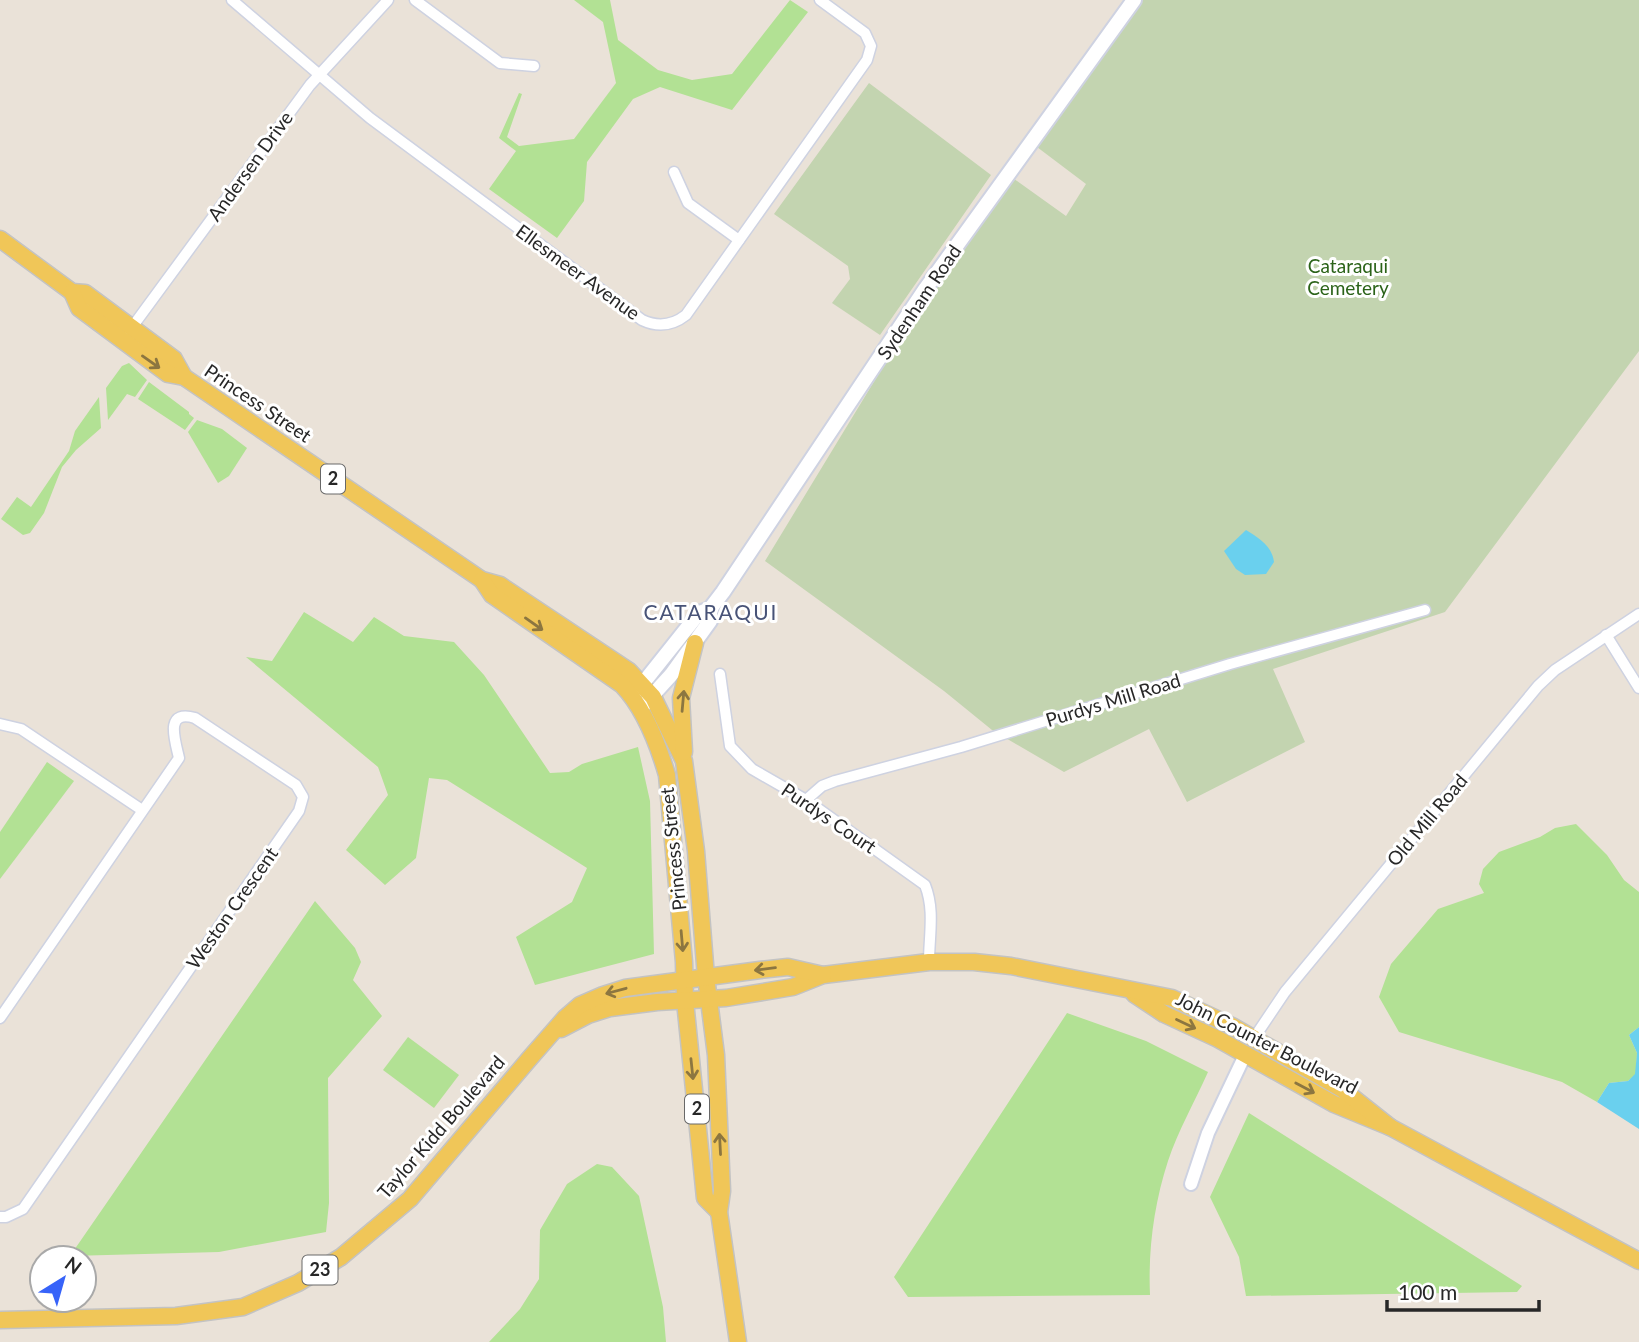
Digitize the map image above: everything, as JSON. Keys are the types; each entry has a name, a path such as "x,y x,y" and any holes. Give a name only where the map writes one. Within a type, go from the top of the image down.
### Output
{"main road":[{"name":"Sydenham Road","path":"642,696 695,643 710,621 710,609 926,288 1134,0"},
{"name":"Princess Street","path":"0,239 72,292 85,293 127,335 174,359 184,377 482,580 492,594 622,685 642,696 684,761 696,851 706,977 716,1055 722,1191 719,1212 738,1342"},
{"name":"Sydenham Road","path":"642,696 699,613 710,609"},
{"path":"684,761 681,698 695,643"},
{"name":"Princess Street","path":"642,696 667,775 684,962 685,1002 705,1198 719,1212"},
{"name":"John Counter Boulevard","path":"685,1002 793,987 823,975 929,962 1011,965 1172,998 1254,1039 1342,1089 1390,1127"},
{"name":"John Counter Boulevard","path":"706,977 789,967 823,975"},
{"name":"Taylor Kidd Boulevard","path":"0,1320 176,1316 243,1307 298,1283 341,1257 410,1199 572,1010 593,999 625,988 706,977"},
{"name":"John Counter Boulevard","path":"1129,991 1164,1014 1334,1104 1390,1127 1639,1261"},
{"name":"Taylor Kidd Boulevard","path":"550,1036 580,1019 610,1008 657,1002 685,1002"}],"street":[{"name":"Ellesmeer Avenue","path":"232,0 384,129 649,323 670,324 686,315 867,60 870,52 869,38 820,0"},
{"name":"Andersen Drive","path":"127,335 319,74 388,0"},
{"path":"415,0 500,63 534,66"},
{"path":"674,172 688,203 739,240"},
{"name":"Purdys Mill Road","path":"806,800 822,786 835,781 961,747 1230,664 1425,610"},
{"name":"Old Mill Road","path":"1245,1055 1285,992 1538,686 1555,670 1639,614"},
{"path":"1606,635 1639,688"},
{"name":"Purdys Court","path":"720,674 730,746 752,769 806,800 925,885 930,898 931,913 929,962"},
{"name":"Weston Crescent","path":"0,1217 23,1209 299,811 303,797 296,785 195,718 186,715 177,719 172,727 178,758 142,810"},
{"path":"0,724 21,729 142,810 0,1018"},
{"path":"1191,1184 1208,1133 1245,1055"}],"green space":[{"path":"574,0 610,0 618,40 658,70 692,80 732,74 790,0 808,12 732,110 660,87 633,99 587,162 584,201 557,238 489,189 516,151 499,138 519,93 522,94 507,137 519,146 574,139 616,83 603,22"},
{"name":"Cataraqui Cemetery","path":"1143,0 1639,0 1639,351 1445,612 1273,669 1305,742 1187,802 1149,729 1064,772 992,730 944,691 765,561 926,296 1010,176 1066,216 1086,184 1033,144"},
{"path":"869,83 991,175 880,335 832,303 850,279 848,266 774,214"},
{"path":"129,363 147,380 135,397 127,394 108,420 106,388 122,366"},
{"path":"149,382 194,418 185,430 138,399"},
{"path":"99,397 101,428 76,450 62,467 44,513 30,533 23,535 1,519 17,497 31,507 69,451 75,431"},
{"path":"197,420 222,429 247,448 229,476 218,483 188,432"},
{"path":"304,612 353,642 374,617 404,636 454,642 484,675 550,773 569,772 582,764 638,747 650,801 654,954 535,985 516,937 572,902 587,868 447,780 429,778 416,858 385,885 346,850 388,795 378,767 246,657 272,661"},
{"path":"47,762 74,781 0,879 0,832"},
{"path":"1576,824 1607,855 1624,880 1639,892 1639,1027 1629,1035 1637,1053 1636,1074 1628,1081 1609,1083 1597,1102 1562,1082 1399,1032 1379,997 1391,964 1438,909 1484,893 1479,884 1483,869 1499,852 1540,837 1555,828"},
{"path":"315,901 355,948 361,962 353,980 382,1016 328,1078 329,1203 326,1232 219,1252 98,1255 98,1244 78,1244"},
{"path":"1067,1013 1146,1041 1208,1072 1177,1139 1163,1177 1153,1227 1150,1295 908,1297 894,1277"},
{"path":"408,1037 459,1075 434,1108 383,1070"},
{"path":"1249,1113 1522,1286 1517,1292 1246,1296 1239,1257 1210,1197"},
{"path":"597,1164 612,1167 639,1196 663,1307 666,1342 489,1342 520,1309 539,1279 540,1230 567,1184"}],"water":[{"path":"1246,530 1260,539 1271,551 1274,562 1266,574 1245,575 1236,569 1224,551"},
{"path":"1639,1027 1639,1129 1597,1102 1609,1083 1628,1081 1635,1074 1637,1053 1629,1035"}],"district":[{"name":"CATARAQUI","path":"711,613"}]}
